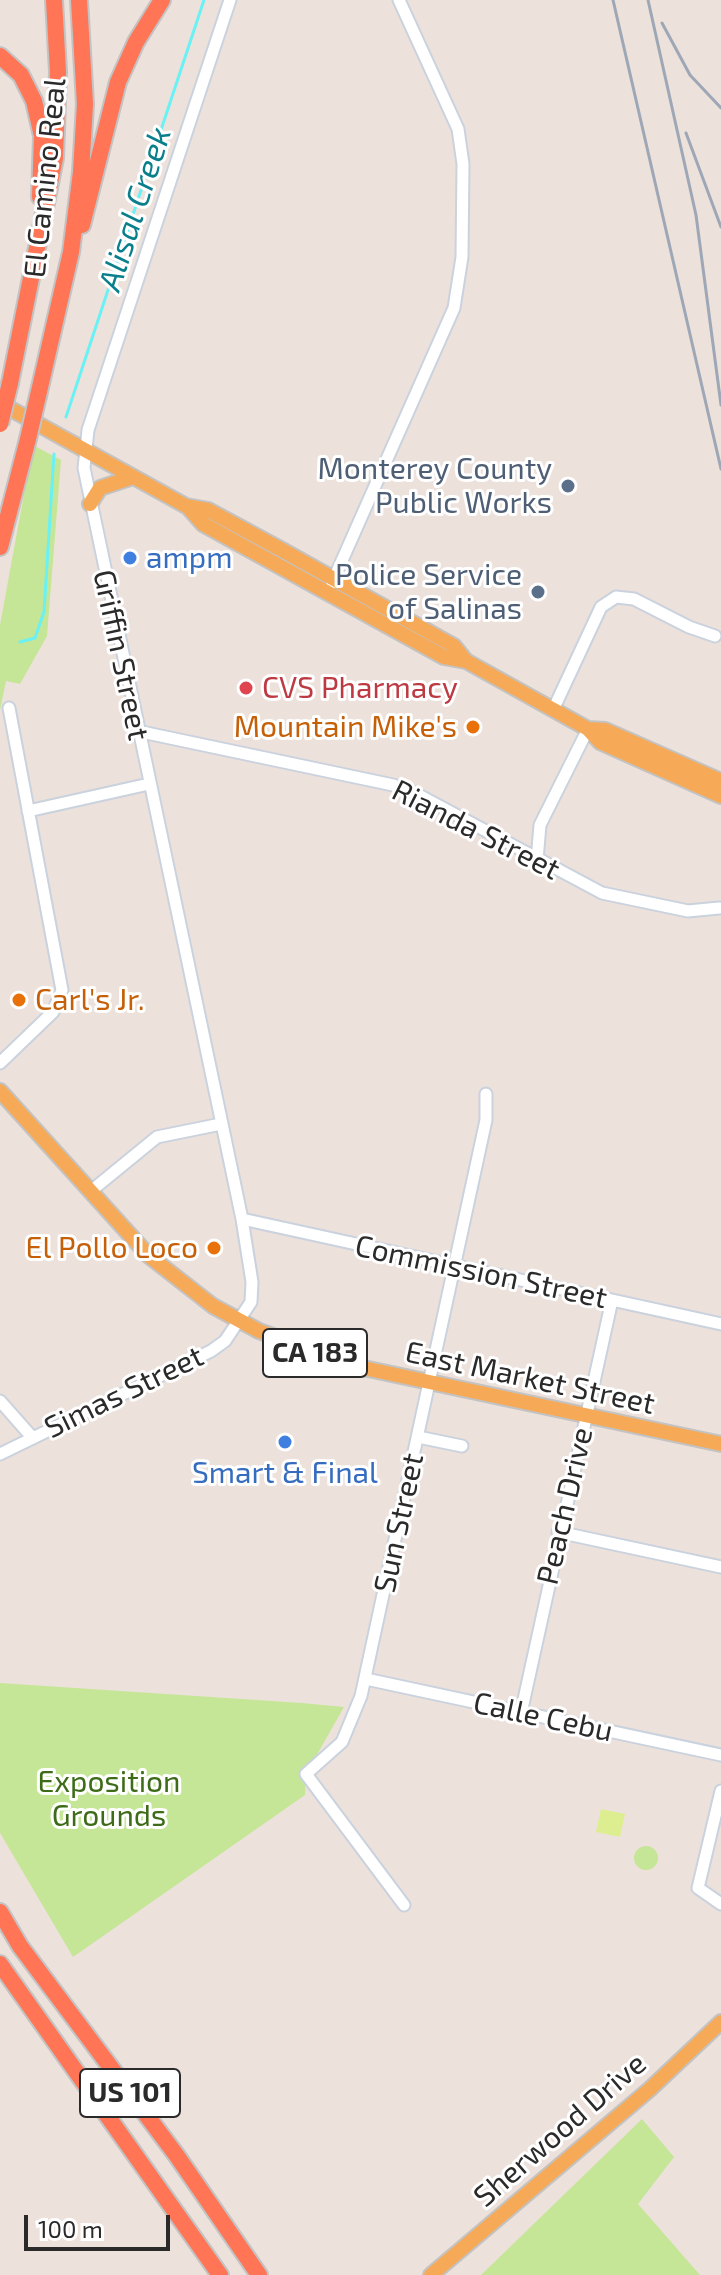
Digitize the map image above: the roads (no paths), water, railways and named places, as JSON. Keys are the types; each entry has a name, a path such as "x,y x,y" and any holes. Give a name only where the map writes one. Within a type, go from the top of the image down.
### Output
{"highway":[{"name":"El Camino Real","path":"0,424 51,195 57,130 54,0"},
{"name":"El Camino Real","path":"0,547 71,252 85,104 79,0"},
{"path":"71,252 81,228 118,82 136,42 162,0"},
{"path":"0,56 26,83 39,123 42,152 39,249"},
{"name":"US 101","path":"0,1912 20,1946 177,2156 259,2275"},
{"name":"US 101","path":"0,1964 220,2275"},
{"path":"177,2156 265,2275"}],"main road":[{"path":"0,403 188,507 203,524 444,657 466,661 588,729 600,742 721,796"},
{"path":"90,504 100,488 133,477"},
{"path":"188,507 208,510 334,579 454,646 466,661"},
{"path":"588,729 605,730 721,781"},
{"name":"East Market Street","path":"0,1091 149,1256 192,1291 240,1320 331,1360 721,1444"},
{"name":"Sherwood Drive","path":"431,2275 650,2089 721,2022"}],"street":[{"name":"Griffin Street","path":"230,0 84,449 90,504 242,1219 252,1282 251,1302 240,1320"},
{"path":"328,593 454,308 462,257 463,164 458,129 399,0"},
{"path":"553,710 601,607 616,597 634,599 689,627 715,636"},
{"path":"0,1063 57,1007 62,990 9,708"},
{"path":"537,860 540,825 588,729"},
{"name":"Rianda Street","path":"137,731 393,785 415,793 602,893 688,911 719,908"},
{"path":"28,811 149,784"},
{"name":"Sun Street","path":"404,1905 306,1774 342,1742 354,1720 366,1679 486,1120 486,1094"},
{"path":"91,1191 157,1137 221,1124"},
{"name":"Commission Street","path":"242,1219 721,1324"},
{"name":"Peach Drive","path":"521,1713 558,1532 612,1300"},
{"name":"Simas Street","path":"0,1454 31,1436 211,1351 225,1341 240,1320"},
{"path":"0,1401 31,1436"},
{"path":"418,1437 462,1446"},
{"path":"558,1532 721,1567"},
{"name":"Calle Cebu","path":"366,1679 721,1755"},
{"path":"721,1791 698,1888 721,1904"}],"waterway":[{"name":"Alisal Creek","path":"66,417 204,0"},
{"name":"Alisal Creek","path":"20,642 35,638 44,612 54,454"}],"railway":[{"path":"613,0 721,469"},
{"path":"648,0 696,215 721,405"},
{"path":"662,23 690,75 721,108"},
{"path":"686,133 721,227"}],"place":[{"name":"Monterey County Public Works","path":"568,486"},
{"name":"ampm","path":"130,558"},
{"name":"Police Service of Salinas","path":"538,592"},
{"name":"CVS Pharmacy","path":"246,688"},
{"name":"Mountain Mike's","path":"473,727"},
{"name":"Carl's Jr.","path":"19,1000"},
{"name":"El Pollo Loco","path":"214,1248"},
{"name":"Smart & Final","path":"285,1442"}],"park label":[{"name":"Exposition Grounds","path":"109,1799"}]}
